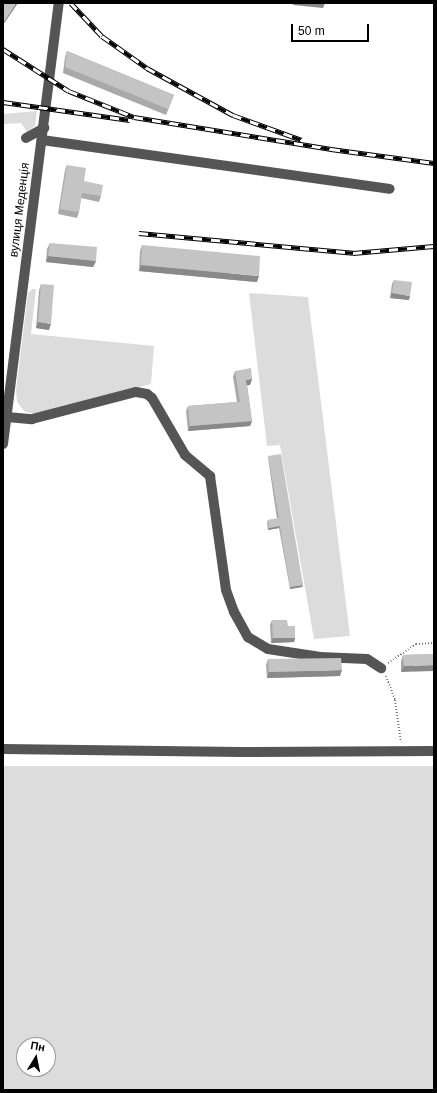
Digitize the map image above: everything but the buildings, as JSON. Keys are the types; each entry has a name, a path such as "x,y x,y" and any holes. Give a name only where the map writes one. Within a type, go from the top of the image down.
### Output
{"street":[{"name":"вулиця Меденція","path":"3,444 59,3"},
{"path":"26,138 44,128"},
{"path":"42,140 390,189"},
{"path":"6,417 32,419 136,392 147,394 152,398 185,455 210,476 226,590 234,612 248,637 268,650 320,657 367,659 382,668"},
{"path":"3,749 434,751"}],"path":[{"path":"403,751 395,700 382,668 416,644 434,643"}],"shaded area":[{"path":"37,111 35,126 27,132 21,123 3,124 3,114"},
{"path":"32,289 36,289 31,334 154,346 151,384 36,414 25,412 17,402 16,390 28,293"},
{"path":"249,293 308,297 350,636 314,639 280,445 267,446"},
{"path":"3,766 434,766 434,1090 3,1090"}],"railway":[{"path":"71,3 102,36 147,68 233,115 302,140"},
{"path":"3,49 69,91 134,117 331,149 434,163"},
{"path":"3,102 130,120"},
{"path":"139,233 353,253 434,246"}]}
